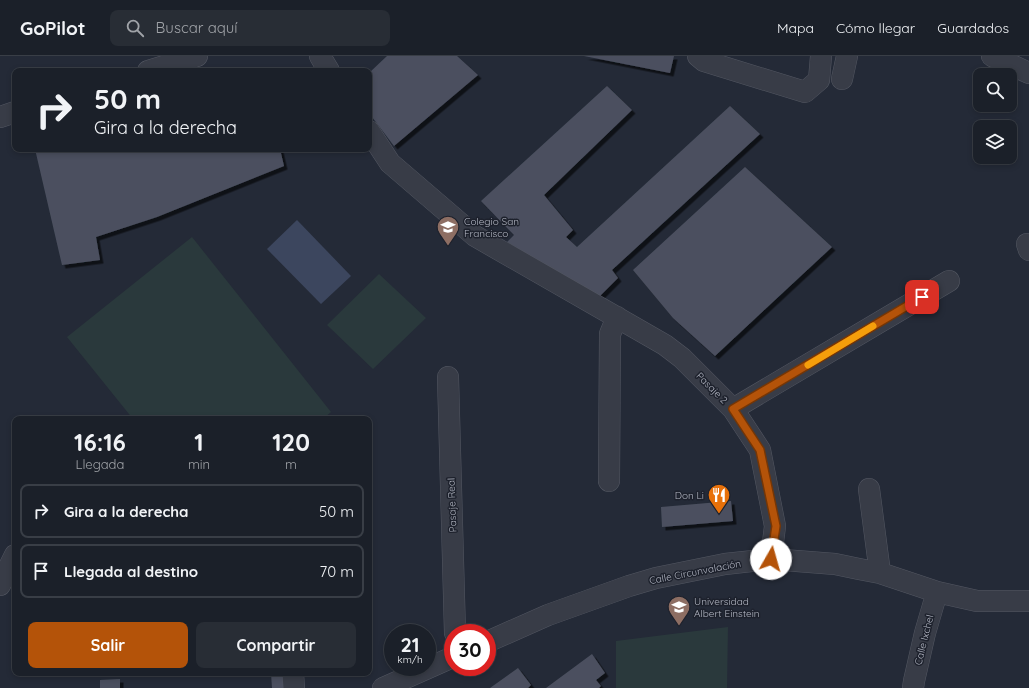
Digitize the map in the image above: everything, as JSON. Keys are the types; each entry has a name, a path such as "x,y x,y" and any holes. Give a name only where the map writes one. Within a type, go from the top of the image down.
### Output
{"street":[{"path":"158,68 197,56"},
{"path":"320,56 328,68"},
{"path":"698,56 704,61 805,92 819,80 821,56"},
{"path":"842,79 847,56"},
{"path":"992,56 1029,72"},
{"path":"0,117 12,113"},
{"name":"Pasaje 2","path":"372,135 390,162 474,236 649,335 674,352 733,409 760,450 776,526 771,559"},
{"path":"733,409 949,281"},
{"path":"609,481 610,334 617,317"},
{"name":"Pasaje Real","path":"448,377 455,624"},
{"path":"869,489 880,573"},
{"name":"Calle Circunvalación","path":"496,638 548,615 656,578 725,564 771,559 835,564 880,573 937,592 977,601 1029,601"},
{"path":"0,585 12,561"},
{"name":"Calle Ixchel","path":"913,688 925,633 937,592"},
{"path":"383,688 444,661"},
{"path":"293,676 294,688"}],"shaded area":[{"path":"192,237 331,412 326,416 131,416 67,337"},
{"path":"379,274 426,318 373,369 327,325"},
{"path":"728,627 727,688 616,688 616,641"}],"water":[{"path":"297,220 351,276 321,304 267,249"}],"building":[{"path":"387,56 457,56 478,75 394,146 372,117 372,70"},
{"path":"584,56 674,56 670,73"},
{"path":"607,86 632,110 544,195 573,230 566,237 577,247 730,106 760,134 612,270 618,278 598,298 507,242 514,235 481,201"},
{"path":"36,152 281,152 284,166 157,217 96,237 100,260 62,265"},
{"path":"745,167 832,247 715,356 673,318 633,270"},
{"path":"731,501 733,521 662,527 661,507"},
{"path":"592,654 605,673 596,680 601,686 599,688 546,688"},
{"path":"518,668 531,685 528,688 490,688"},
{"path":"271,676 289,676 290,688 272,688"},
{"path":"120,679 120,688 100,688 100,680"}],"slow traffic":[{"path":"808,365 873,326"}],"place":[{"name":"Colegio San Francisco","path":"448,246"},
{"name":"Don Li","path":"719,514"},
{"name":"Universidad Albert Einstein","path":"679,626"}],"route":[{"path":"771,559 776,526 760,450 733,409 922,297"}]}
